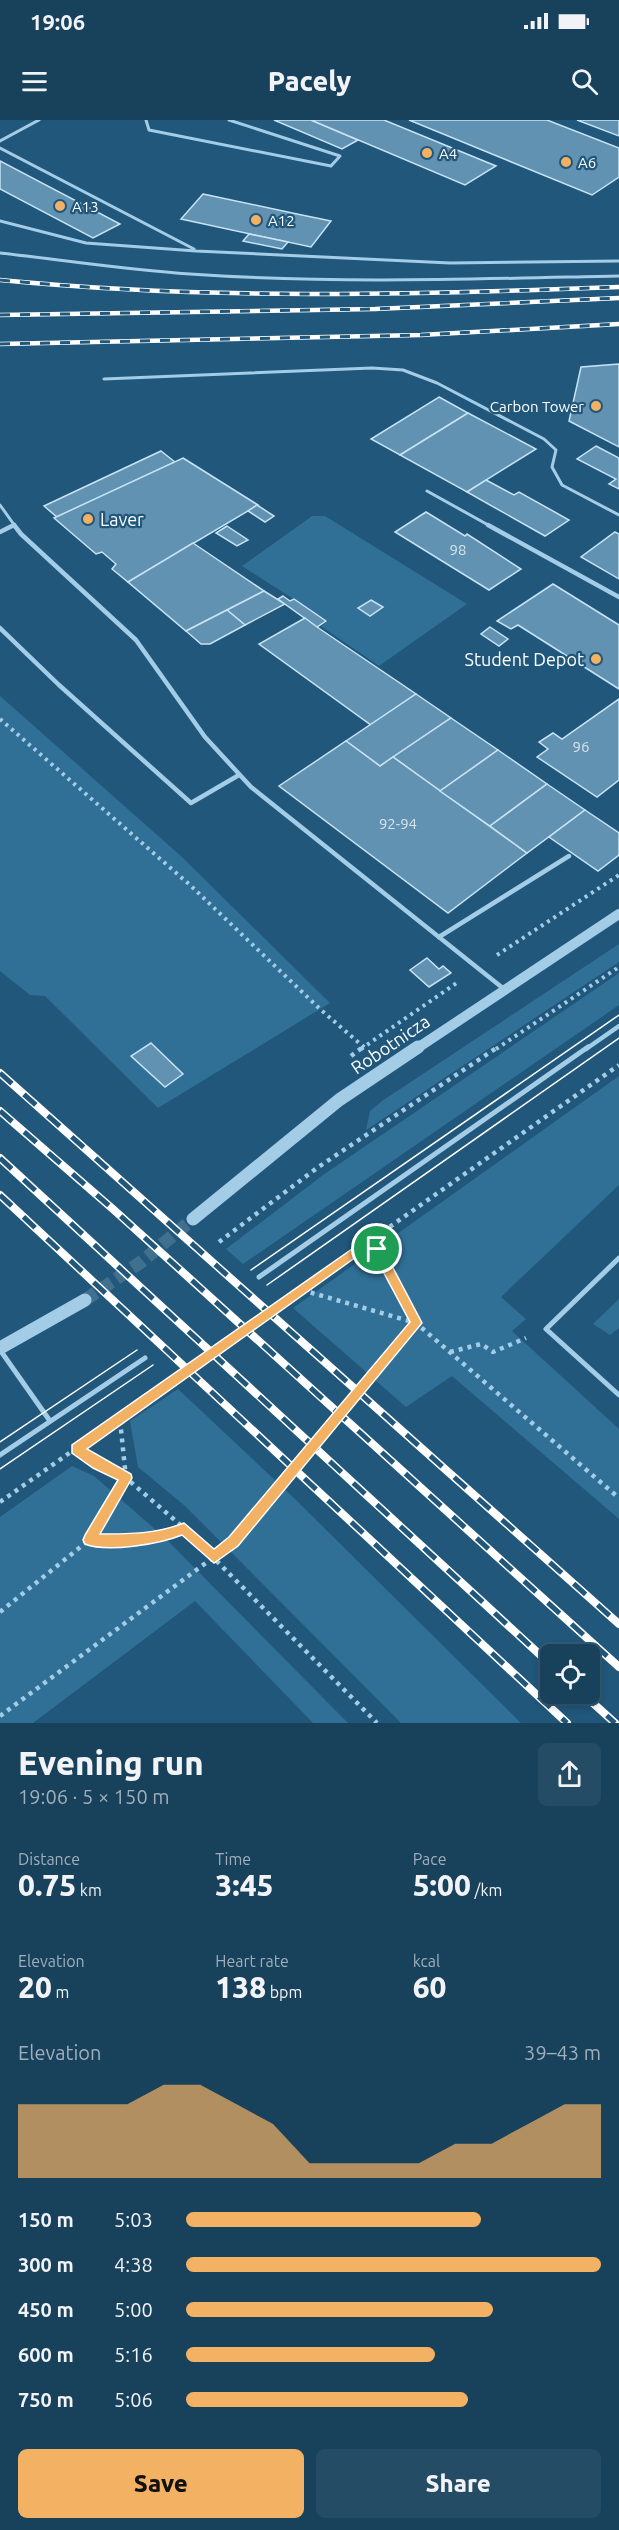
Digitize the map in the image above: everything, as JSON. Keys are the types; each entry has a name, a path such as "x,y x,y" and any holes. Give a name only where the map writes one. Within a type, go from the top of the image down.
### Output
{"street":[{"name":"Robotnicza","path":"193,1220 339,1100 619,914"},
{"path":"0,1349 85,1300"}],"lane":[{"path":"0,141 39,120"},
{"path":"146,120 149,130 331,166 340,156 229,120"},
{"path":"0,148 196,251"},
{"path":"0,221 86,243 196,251 450,262 619,261"},
{"path":"0,253 214,274 318,278 480,279 619,276"},
{"path":"104,379 372,368 403,370 437,383 544,439 556,450 552,467 562,485 619,515"},
{"path":"427,491 619,597"},
{"path":"0,505 21,534 136,640 205,737 239,775 342,861 504,989"},
{"path":"0,532 14,525"},
{"path":"0,628 59,685 191,803 239,775"},
{"path":"439,937 569,856"},
{"path":"259,1277 619,1026"},
{"path":"619,1258 546,1329 619,1395"},
{"path":"0,1349 50,1421"},
{"path":"0,1455 145,1358"}],"path":[{"path":"0,719 190,885 321,1010 387,1067"},
{"path":"493,958 619,875"},
{"path":"219,1242 317,1168 619,967"},
{"path":"0,1502 619,1065"},
{"path":"372,1240 416,1323 619,1498"},
{"path":"302,1290 416,1323"},
{"path":"0,1716 234,1542 416,1323"},
{"path":"450,1352 481,1344 493,1352 546,1329"},
{"path":"0,1612 89,1540 126,1478 120,1419"},
{"path":"76,1449 98,1464 126,1478 184,1528 377,1723"},
{"path":"89,1540 135,1540 164,1537 184,1528"}],"shaded area":[{"path":"312,516 325,516 467,604 379,666 321,626 328,621 242,566"},
{"path":"0,696 182,857 330,1003 158,1108 45,996 30,995 0,971"},
{"path":"619,944 619,962 366,1130 370,1111 382,1101"},
{"path":"619,973 619,1005 243,1264 226,1249 323,1175"},
{"path":"619,1076 619,1185 501,1297 526,1319 512,1331 619,1429 619,1519 452,1376 406,1407 293,1308"},
{"path":"619,1299 619,1328 610,1335 593,1324"},
{"path":"178,1389 294,1498 521,1723 401,1723 185,1506 138,1467 130,1421"},
{"path":"72,1466 94,1476 164,1537 348,1723 313,1723 195,1601 33,1723 0,1723 0,1517"}],"building":[{"path":"274,120 311,120 358,140 342,149"},
{"name":"A4","path":"311,120 384,120 496,166 465,185"},
{"name":"A6","path":"409,120 547,120 619,148 619,177 592,195"},
{"path":"577,120 619,120 619,136"},
{"name":"A13","path":"0,161 120,224 93,238 0,189"},
{"name":"A12","path":"203,194 331,221 311,247 181,219"},
{"path":"249,234 288,242 282,249 243,241"},
{"name":"Carbon Tower","path":"619,364 619,447 569,421 581,367"},
{"path":"439,397 468,413 400,455 371,439"},
{"path":"468,413 536,449 467,492 400,455"},
{"path":"596,446 619,458 619,489 609,484 616,479 577,459"},
{"path":"161,451 175,462 57,517 44,506"},
{"path":"183,458 258,505 128,582 112,569 116,564 102,552 96,554 54,518"},
{"path":"486,480 514,495 519,492 569,520 545,536 467,492"},
{"path":"257,505 274,516 265,522 248,511"},
{"path":"426,512 465,536 467,534 521,569 489,590 395,532"},
{"path":"227,526 248,540 237,546 216,533"},
{"path":"615,532 619,534 619,579 581,557"},
{"path":"193,543 264,591 186,631 128,582"},
{"name":"Student Depot","path":"553,584 619,625 619,689 518,625 511,629 497,621"},
{"path":"264,591 285,604 245,625 227,610"},
{"path":"283,596 290,601 294,599 326,621 317,627 278,599"},
{"path":"371,600 383,607 370,616 358,608"},
{"path":"227,610 245,625 210,644 201,644 186,631"},
{"path":"305,618 416,694 371,725 259,644"},
{"path":"490,627 508,639 499,646 481,634"},
{"path":"416,694 451,718 380,766 346,741"},
{"name":"Student Depot","path":"619,699 619,780 597,797 537,757 548,749 539,742 553,733 562,739"},
{"path":"451,718 498,750 440,791 393,757"},
{"path":"346,741 380,766 393,757 527,853 448,913 279,786"},
{"path":"498,750 547,784 490,826 440,791"},
{"path":"547,784 585,810 527,853 490,826"},
{"path":"585,810 619,833 619,855 598,871 549,837"},
{"path":"427,958 439,969 443,966 451,973 429,987 410,970"},
{"path":"151,1043 183,1074 165,1087 131,1056"}],"tunnel":[{"path":"85,1300 141,1262 193,1219"}],"tram line":[{"path":"251,1270 619,1015"},
{"path":"267,1285 619,1038"},
{"path":"0,1442 137,1350"},
{"path":"0,1469 153,1365"}],"railway":[{"path":"0,280 155,291 309,294 619,287"},
{"path":"0,315 375,309 619,298"},
{"path":"0,344 421,335 619,324"},
{"path":"0,1073 619,1624"},
{"path":"0,1111 114,1210 619,1667"},
{"path":"0,1158 540,1655"},
{"path":"0,1195 567,1723"},
{"path":"594,1704 615,1723"}],"place":[{"name":"A4","path":"427,153"},
{"name":"A6","path":"566,162"},
{"name":"A13","path":"60,206"},
{"name":"A12","path":"256,220"},
{"name":"Carbon Tower","path":"596,406"},
{"name":"Laver","path":"88,519"},
{"name":"Student Depot","path":"596,659"}],"route":[{"path":"372,1240 377,1249 416,1323 234,1542 214,1557 184,1528 164,1537 135,1540 89,1540 126,1478 98,1464 76,1449 372,1240"}]}
